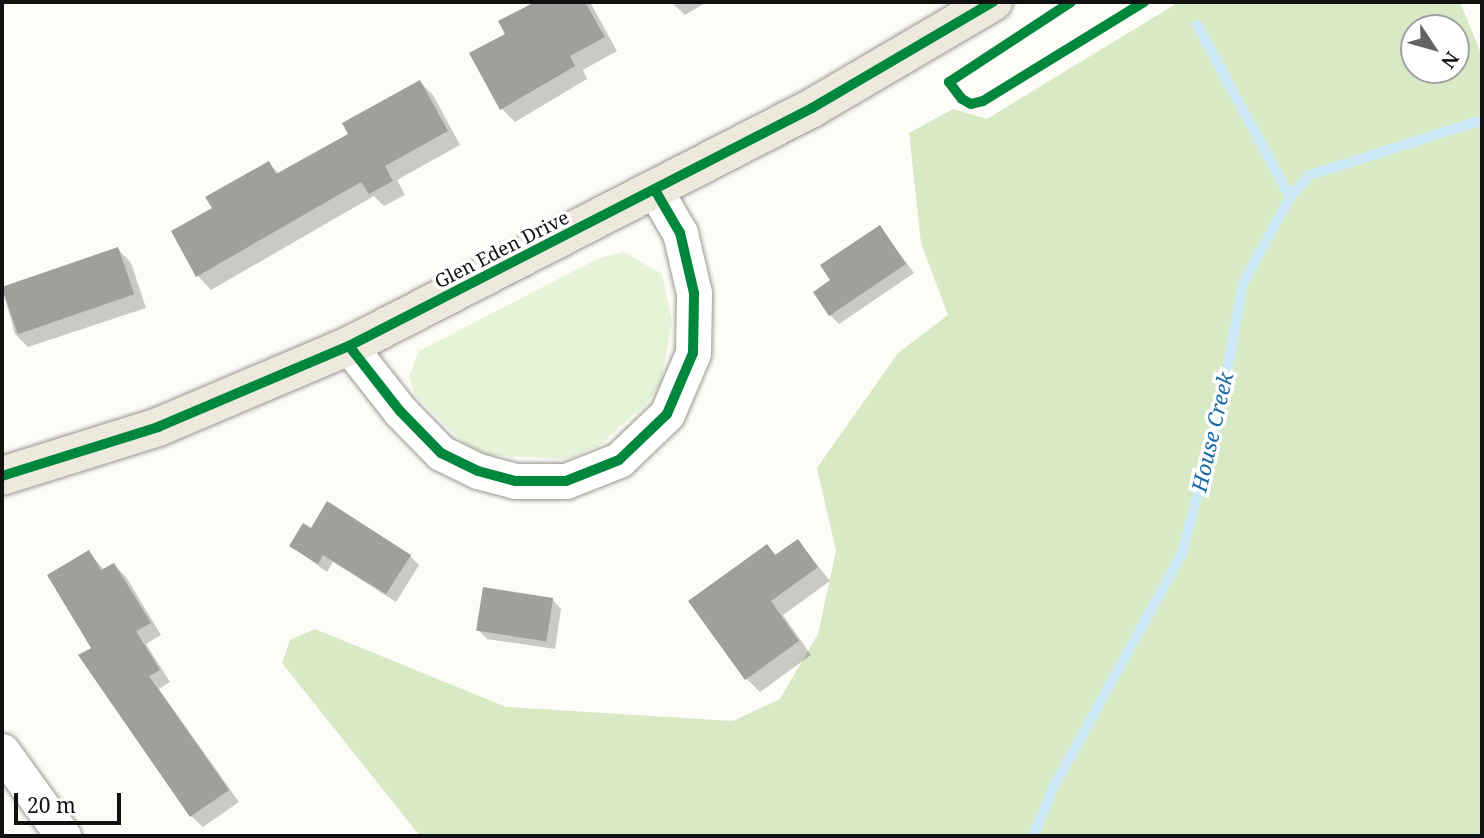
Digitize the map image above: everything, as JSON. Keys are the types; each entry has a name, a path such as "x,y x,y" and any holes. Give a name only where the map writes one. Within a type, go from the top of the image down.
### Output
{"main road":[{"name":"Glen Eden Drive","path":"2,476 158,427 349,346 656,192 812,108 993,2"}],"street":[{"path":"349,346 400,411 441,453 478,471 516,481 566,481 619,460 667,414 693,353 694,293 680,233 656,192"},
{"path":"2,751 63,836"}],"green space":[{"path":"1179,2 1460,2 1465,14 1400,14 1400,84 1470,84 1470,27 1482,56 1482,836 420,836 282,663 290,640 315,629 506,707 733,721 780,699 818,634 836,551 817,468 898,353 948,315 921,243 909,133 953,109 987,119"},
{"path":"624,252 662,274 672,322 661,384 646,404 601,444 573,457 558,459 485,455 466,445 415,395 409,377 419,351 599,258"}],"building":[{"path":"535,2 585,2 605,37 570,56 575,66 500,110 469,53 505,34 498,21"},
{"path":"420,80 448,131 385,166 393,181 369,194 361,182 196,277 171,231 212,208 205,197 269,161 276,174 348,134 342,123"},
{"path":"880,225 906,264 829,316 813,292 830,280 820,265"},
{"path":"118,247 134,294 18,334 2,287"},
{"path":"327,501 411,555 386,594 323,555 318,564 289,546 303,523 311,528"},
{"path":"798,539 818,567 771,601 799,641 745,680 688,601 767,544 775,555"},
{"path":"89,550 101,570 114,563 151,623 136,631 160,670 149,676 229,790 190,817 78,655 91,648 47,575"},
{"path":"483,587 553,598 546,642 476,630"}],"waterway":[{"name":"House Creek","path":"1197,25 1290,197"},
{"name":"House Creek","path":"1033,836 1053,788 1182,553 1221,406 1243,283 1290,197 1310,175 1482,120"}],"cycle path":[{"path":"2,476 158,427 349,346 812,108 993,2"},
{"path":"1071,2 949,82 962,99 971,104 983,101 1144,2"},
{"path":"349,346 400,411 441,453 478,471 516,481 566,481 619,460 667,414 693,353 694,293 680,233 656,192"}]}
